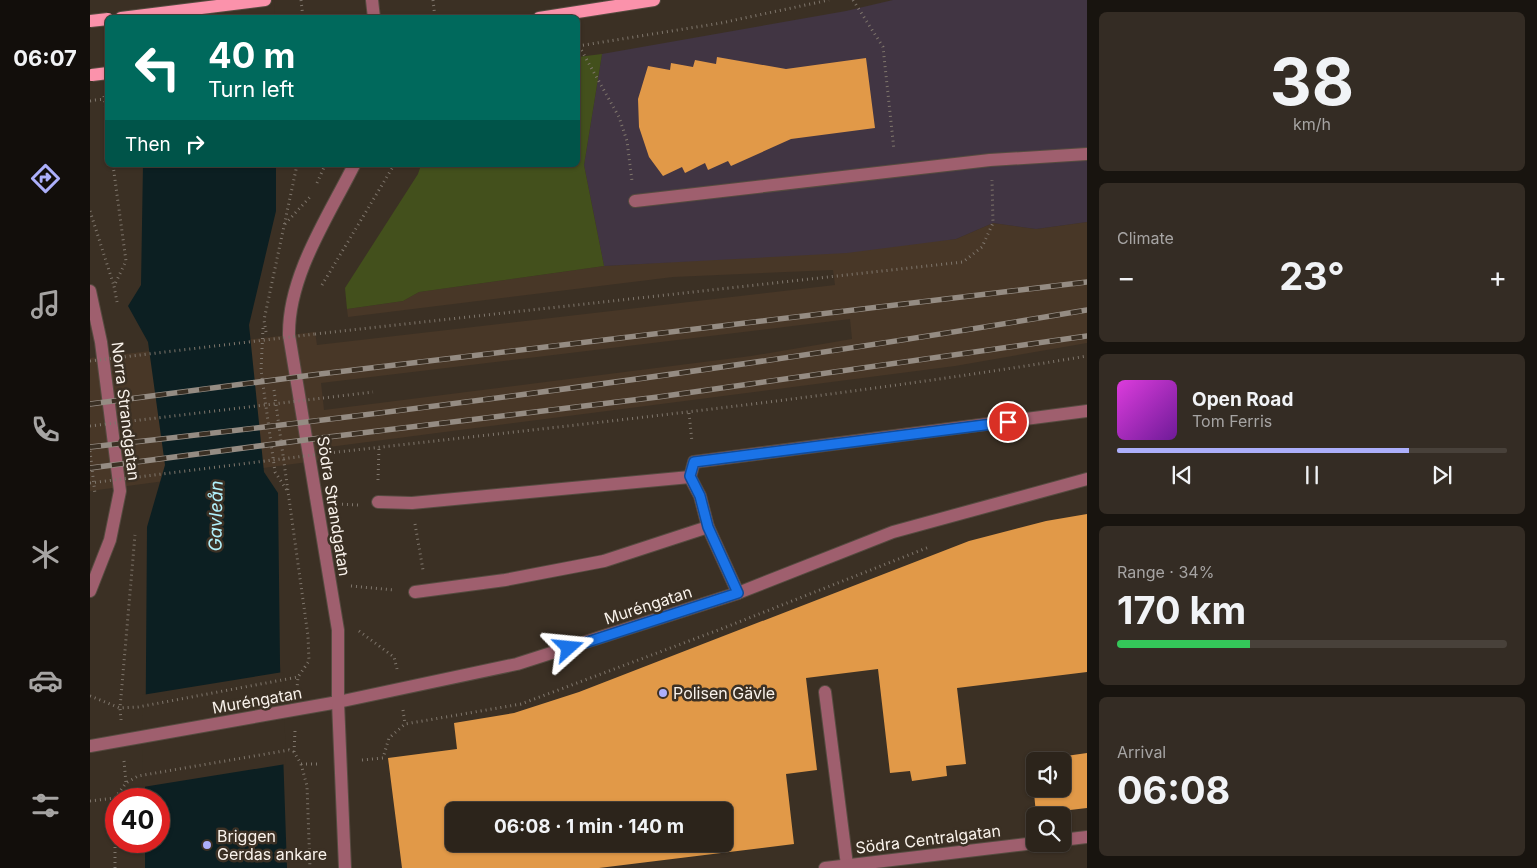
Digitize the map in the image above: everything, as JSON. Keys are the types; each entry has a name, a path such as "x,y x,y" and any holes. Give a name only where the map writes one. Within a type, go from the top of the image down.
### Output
{"main road":[{"path":"145,15 265,0"},
{"path":"558,15 654,0"},
{"path":"90,21 105,19"},
{"path":"91,75 105,73"}],"street":[{"path":"372,0 374,15"},
{"path":"635,200 990,160 1087,154"},
{"name":"Södra Strandgatan","path":"345,868 338,702 338,630 289,336 289,317 298,277 353,167"},
{"name":"Norra Strandgatan","path":"90,291 101,342 120,491 110,540 90,591"},
{"path":"738,593 708,527 700,496 690,476 694,462 1087,411"},
{"path":"378,502 412,503 690,476"},
{"name":"Muréngatan","path":"90,746 338,702 517,664 738,593 893,532 1087,479"},
{"path":"420,591 505,580 604,561 708,527"},
{"path":"825,692 847,865"},
{"path":"1071,839 1087,837"},
{"name":"Södra Centralgatan","path":"829,868 1026,844"}],"path":[{"path":"301,0 303,15"},
{"path":"433,0 435,15"},
{"path":"580,46 721,23 829,0"},
{"path":"853,0 882,47 896,170"},
{"path":"580,49 619,117 627,141 635,200"},
{"path":"90,101 105,99"},
{"path":"288,492 275,472 261,370 264,320 298,167"},
{"path":"316,186 324,167"},
{"path":"318,293 393,167"},
{"path":"284,224 313,193"},
{"path":"90,361 963,262 982,247 993,223 993,196"},
{"path":"90,211 114,286"},
{"path":"264,320 268,348"},
{"path":"308,334 309,343"},
{"path":"90,483 379,447 689,413 955,378 1087,356"},
{"path":"273,387 308,636 309,661 298,677 292,710 294,752 301,764 307,786 310,868"},
{"path":"315,390 316,400"},
{"path":"90,426 374,392"},
{"path":"689,413 690,423"},
{"path":"323,447 324,456"},
{"path":"378,463 379,447"},
{"path":"90,451 96,497"},
{"path":"336,504 378,502"},
{"path":"350,586 420,591 412,503"},
{"path":"357,629 394,657 401,689 405,724 521,704 721,629 933,545"},
{"path":"348,576 352,594"},
{"path":"90,696 120,708 138,707 298,677"},
{"path":"122,788 126,783 138,776 289,750 294,752"},
{"path":"90,800 105,799"},
{"path":"116,853 116,868"}],"shaded area":[{"path":"893,0 1087,0 1087,222 1036,229 993,223 956,239 847,253 604,266 584,165 602,54 846,11"},
{"path":"1087,222 1087,343 955,366 329,447 330,459 90,491 90,358 315,332 317,345 835,285 833,270 673,277 348,317 347,309 403,301 419,292 604,266 755,257 956,239 993,223 1036,229","holes":["850,319 852,339 751,356 324,410 321,383"]}],"green space":[{"path":"602,54 584,165 604,266 419,292 403,301 347,309 345,288 418,174 420,167 580,167 580,57"}],"water":[{"name":"Gavleån","path":"143,167 276,167 276,211 249,325 264,472 278,493 280,664 287,868 145,868 145,853 170,853 170,788 145,788 147,527 165,465 148,342 128,306 141,285"}],"pier":[{"path":"143,0 274,0 275,15 143,15"},
{"path":"283,672 286,764 143,787 142,695"}],"building":[{"path":"717,57 786,69 866,58 875,128 791,139 731,166 728,161 708,170 705,163 685,173 682,167 663,176 649,157 639,127 638,99 648,66 670,70 671,63 693,67 695,60 716,64"},
{"name":"Polisen Gävle","path":"1087,514 1087,672 957,688 966,764 946,766 947,776 912,781 910,771 890,773 878,669 806,678 817,770 786,774 794,844 733,852 733,802 445,802 445,852 729,852 599,868 402,868 388,758 457,749 454,723 514,713 579,692 969,541 1046,521"},
{"path":"1087,753 1087,808 1071,810 1071,807 1035,807 1034,797 1071,797 1071,755"}],"railway":[{"path":"90,404 320,374 1087,282"},
{"path":"90,447 340,418 589,386 838,350 1087,310"},
{"path":"90,468 658,397 1087,336"}],"place":[{"name":"Polisen Gävle","path":"663,693"},
{"name":"Briggen Gerdas ankare","path":"207,845"}],"route":[{"path":"569,648 738,593 708,527 700,496 690,476 694,462 1008,422"}]}
